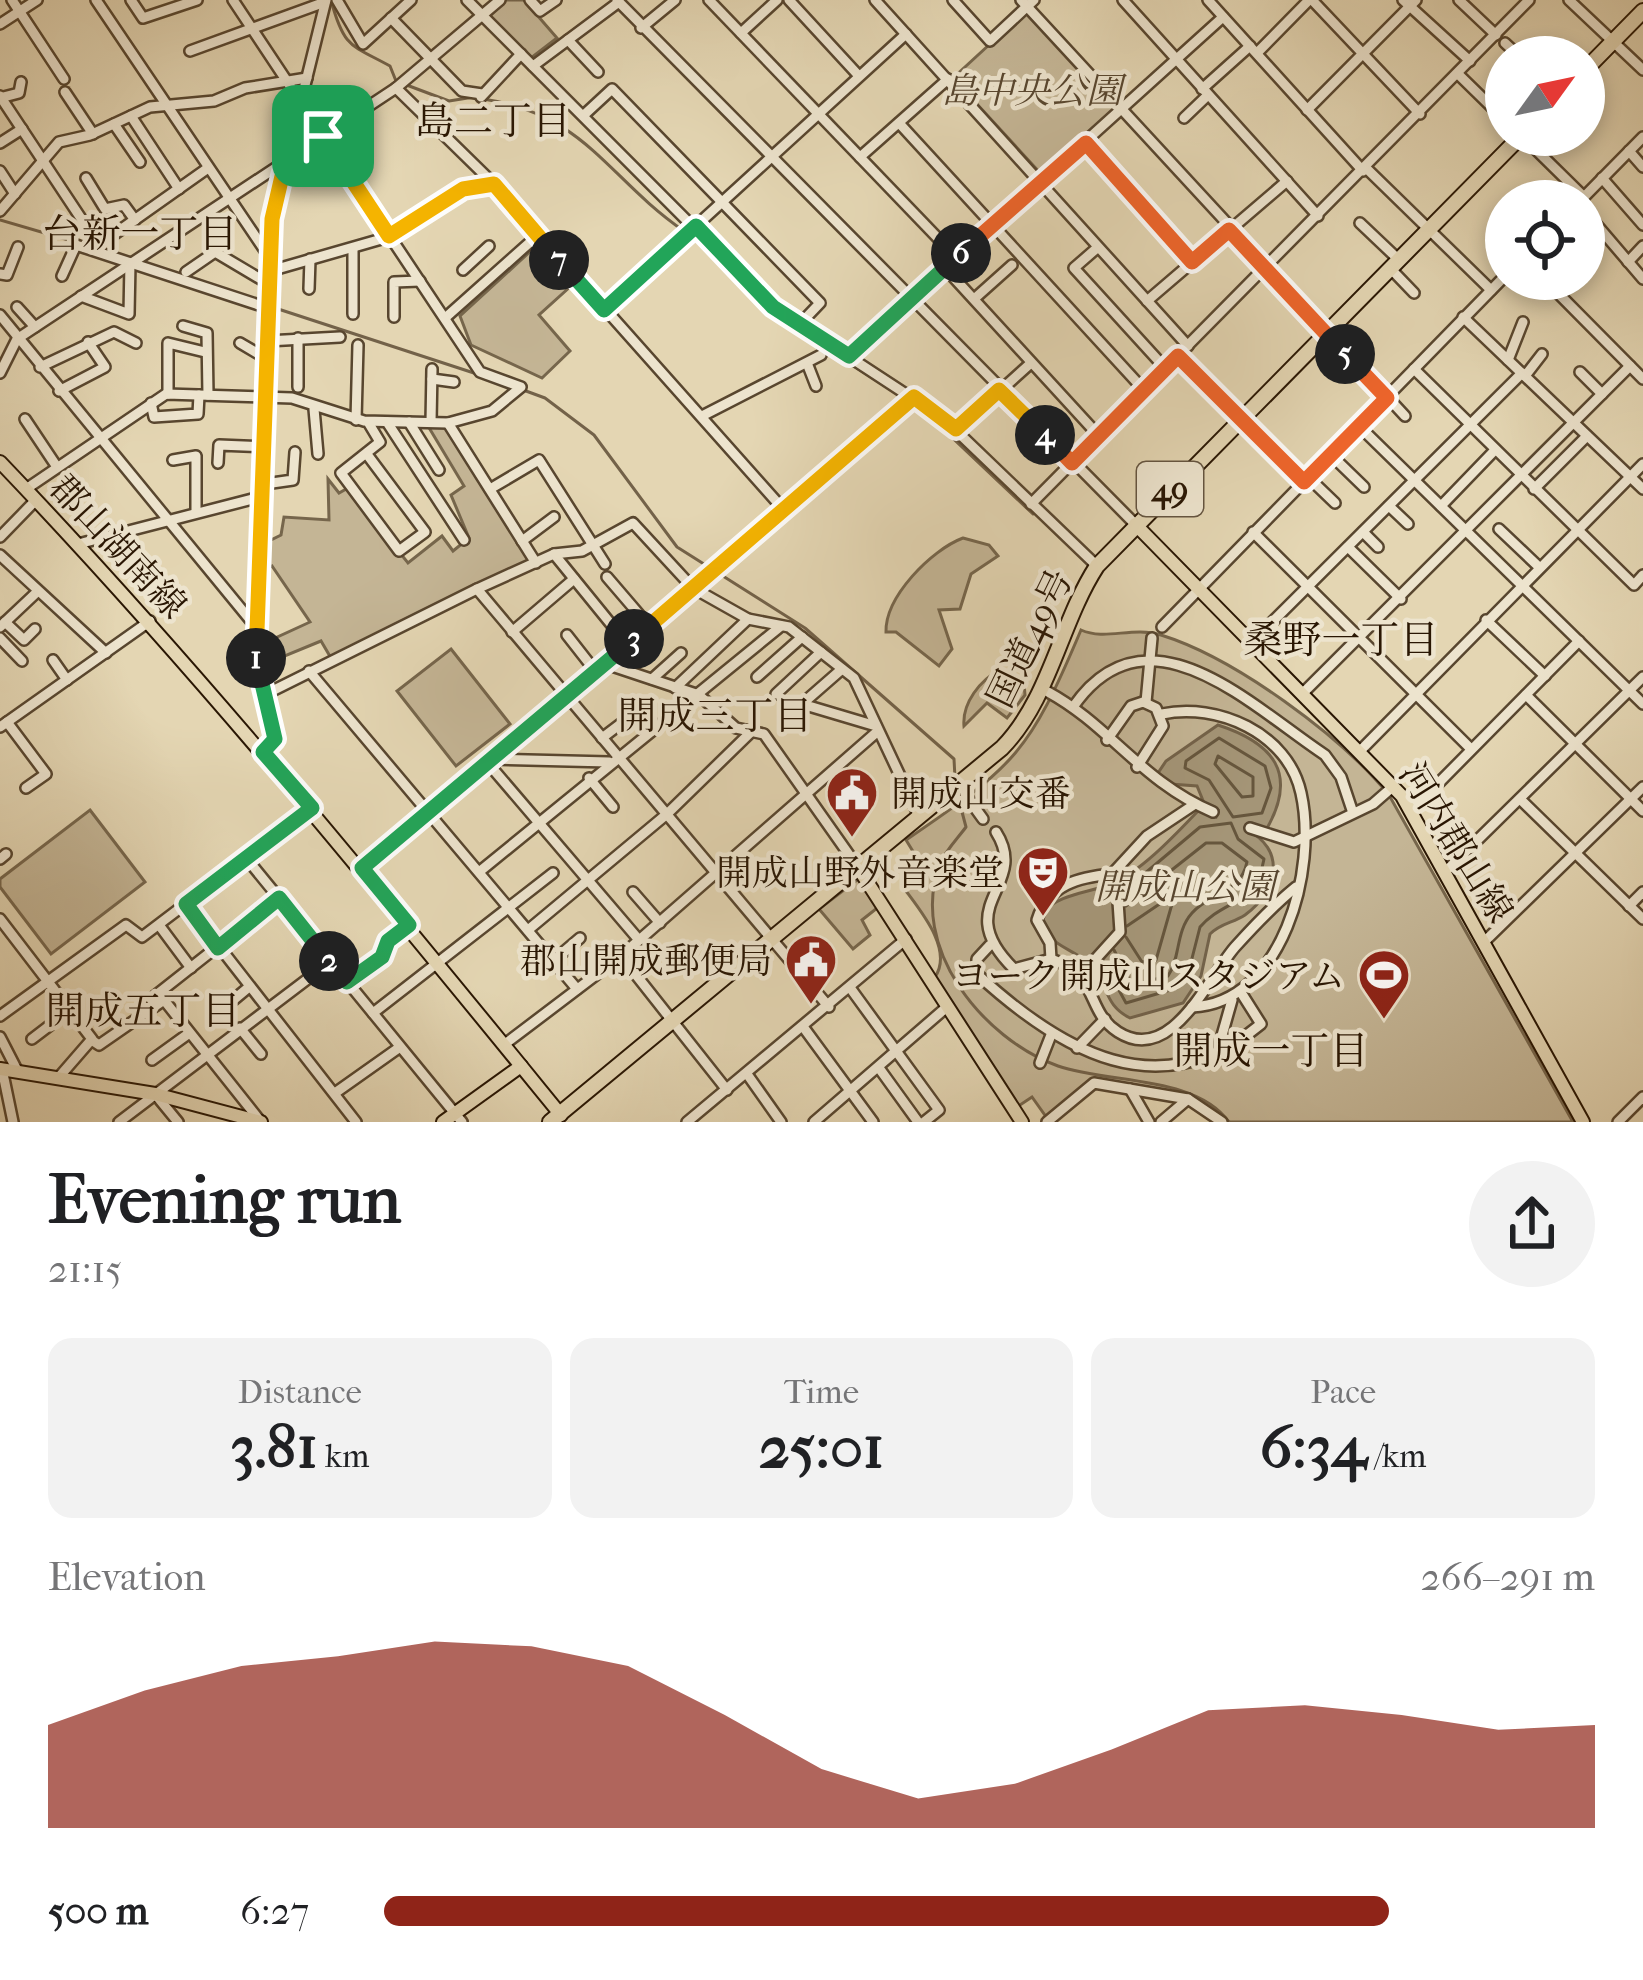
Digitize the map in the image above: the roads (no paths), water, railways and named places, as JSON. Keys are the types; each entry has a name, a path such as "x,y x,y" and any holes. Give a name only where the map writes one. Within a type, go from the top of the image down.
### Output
{"highway":[{"path":"1605,49 1643,11"},
{"name":"国道49号","path":"559,1120 918,814 988,761 1022,726 1097,566 1500,156"}],"main road":[{"name":"郡山湖南線","path":"1,465 150,621 312,808 505,1044 559,1120"},
{"name":"河内郡山線","path":"1135,524 1360,751 1411,812 1583,1122"},
{"path":"857,866 1022,1122"},
{"path":"453,1119 521,1066"},
{"path":"6,1070 155,1094 261,1122"}],"street":[{"path":"13,0 64,79"},
{"path":"0,25 37,0"},
{"path":"95,0 270,258"},
{"path":"131,0 143,18 197,0"},
{"path":"0,537 57,467 168,394 292,398 314,410 362,421 448,423 492,411 521,387 480,372 232,0"},
{"path":"329,1 360,43 410,0"},
{"path":"467,0 773,307 956,429 1097,566"},
{"path":"2,366 17,339 396,88 500,0"},
{"path":"530,0 540,11 556,0"},
{"path":"641,28 675,0"},
{"path":"709,0 957,258"},
{"path":"741,33 777,0"},
{"path":"789,0 859,76"},
{"path":"875,0 1188,346"},
{"path":"953,0 990,41 1028,2 1265,270 1405,416"},
{"path":"1123,0 1318,216"},
{"path":"1208,0 1307,110 1485,284"},
{"path":"1184,118 1205,92 1310,0 1420,114"},
{"path":"1459,0 1497,36"},
{"path":"1502,36 1529,0"},
{"path":"1569,0 1643,70"},
{"path":"190,51 329,1"},
{"path":"263,752 275,739 263,695 256,627 270,258 286,159 329,1"},
{"path":"533,66 618,1 1135,524"},
{"path":"1307,110 1409,2 1470,62"},
{"path":"849,356 1223,17"},
{"path":"391,18 462,91 482,96 521,54"},
{"path":"604,310 906,34"},
{"path":"568,40 598,72"},
{"path":"1031,504 1485,50"},
{"path":"1458,74 1485,100"},
{"path":"0,211 59,142 166,106 214,101 245,88 307,78"},
{"path":"860,157 948,79"},
{"path":"21,82 19,93 0,97 92,235 109,238 208,168"},
{"path":"396,88 494,184 784,510"},
{"path":"585,115 612,89 820,303 799,325"},
{"path":"65,92 93,134"},
{"path":"131,116 179,189"},
{"path":"899,123 1144,390"},
{"path":"115,124 140,162"},
{"path":"0,143 22,129"},
{"path":"1643,136 1602,178 1643,225"},
{"path":"1086,143 1192,262"},
{"path":"1629,151 1643,167"},
{"path":"1541,156 1564,180"},
{"path":"0,171 15,194"},
{"path":"86,178 105,209 124,205 134,220"},
{"path":"1147,301 1287,181"},
{"path":"270,271 389,236 463,189 494,184"},
{"path":"1360,223 1414,293"},
{"path":"1605,235 1643,279"},
{"path":"445,318 537,236"},
{"path":"62,276 76,244 268,308"},
{"path":"463,270 489,246"},
{"path":"1628,262 1643,246"},
{"path":"0,274 7,275 18,247"},
{"path":"353,248 353,314"},
{"path":"1097,248 1074,268 1166,369"},
{"path":"185,272 215,252 269,284"},
{"path":"475,259 491,277"},
{"path":"309,289 310,260"},
{"path":"81,296 129,314 130,263"},
{"path":"974,298 1012,265"},
{"path":"945,268 1099,436"},
{"path":"394,317 394,282 420,281"},
{"path":"1162,627 1485,296"},
{"path":"1565,300 1643,380"},
{"path":"17,308 35,327"},
{"path":"0,315 256,627"},
{"path":"1463,317 1643,489"},
{"path":"1508,360 1523,322"},
{"path":"151,404 154,417 198,414 204,395 207,333 183,326"},
{"path":"40,367 114,332 136,343"},
{"path":"267,341 340,337"},
{"path":"298,338 298,387"},
{"path":"59,391 105,367 88,342"},
{"path":"168,394 168,344 205,352"},
{"path":"240,344 267,359"},
{"path":"358,345 362,421 380,442 366,453 341,473 399,551 425,532 366,453"},
{"path":"1252,643 1542,354"},
{"path":"702,416 821,355"},
{"path":"1178,356 1335,503"},
{"path":"807,363 816,386"},
{"path":"956,429 1031,363"},
{"path":"1304,694 1630,366"},
{"path":"1414,369 1643,594"},
{"path":"1580,372 1602,394"},
{"path":"431,422 432,374 454,382"},
{"path":"362,868 914,397"},
{"path":"314,410 318,454"},
{"path":"25,419 57,467"},
{"path":"387,422 464,540"},
{"path":"409,422 440,470"},
{"path":"448,423 536,563"},
{"path":"1359,426 1643,704"},
{"path":"1534,489 1587,436"},
{"path":"218,463 219,446 265,447"},
{"path":"1441,506 1495,450"},
{"path":"265,484 293,480 295,452"},
{"path":"1330,454 1364,487"},
{"path":"173,460 196,456 196,512"},
{"path":"490,489 538,460 605,564"},
{"path":"1360,751 1643,464"},
{"path":"78,544 264,496"},
{"path":"1389,506 1408,524"},
{"path":"522,541 543,531 554,517"},
{"path":"263,695 554,554 594,545 633,523 692,588 748,619 781,626 854,678 918,814"},
{"path":"1499,529 1539,567"},
{"path":"1253,532 1472,749"},
{"path":"1363,532 1378,547"},
{"path":"1348,547 1401,599"},
{"path":"554,554 628,645"},
{"path":"0,555 106,653"},
{"path":"1634,585 1643,575"},
{"path":"607,577 649,626"},
{"path":"512,632 574,579"},
{"path":"477,590 602,738 613,759 719,873 829,1007"},
{"path":"34,629 24,640 3,625 37,592"},
{"path":"675,688 748,619"},
{"path":"1486,620 1545,676"},
{"path":"26,788 46,774 4,724 150,621"},
{"path":"478,872 536,820 781,626"},
{"path":"567,634 596,672"},
{"path":"0,638 22,661"},
{"path":"757,677 802,638"},
{"path":"1146,703 1152,638"},
{"path":"1411,812 1580,641"},
{"path":"776,694 820,652"},
{"path":"652,679 681,653"},
{"path":"1072,706 1098,679 1150,658 1198,670 1325,755 1344,784 1352,810"},
{"path":"52,660 67,680"},
{"path":"606,664 699,695 726,721 764,734 857,866"},
{"path":"842,669 802,704 877,728"},
{"path":"309,671 578,989"},
{"path":"1445,872 1643,677"},
{"path":"1048,692 1072,706 1137,766 1213,812"},
{"path":"1526,695 1643,811"},
{"path":"1106,740 1131,706 1146,703 1162,715 1197,710 1225,714 1271,746 1301,792 1304,838 1280,943 1237,997 1217,1053"},
{"path":"1137,766 1163,726 1162,715"},
{"path":"602,738 631,716"},
{"path":"505,1044 621,956 719,873 877,728"},
{"path":"528,930 667,814 751,732"},
{"path":"489,761 613,759"},
{"path":"489,761 639,940"},
{"path":"589,778 613,807"},
{"path":"1484,942 1643,787"},
{"path":"1250,828 1286,841 1304,838 1352,810 1373,804 1389,790"},
{"path":"965,794 983,819"},
{"path":"1520,800 1643,919"},
{"path":"1051,959 1050,943 1037,920 1041,908 1074,878 1117,871 1147,836 1195,804"},
{"path":"0,1016 126,925 138,938 159,925 312,808"},
{"path":"996,832 1006,871 987,909 990,945 975,968 1051,1035 1078,1048 1166,1069 1217,1053 1262,1024 1237,997"},
{"path":"247,859 453,1119"},
{"path":"1082,974 1120,932 1117,871"},
{"path":"373,1013 554,873"},
{"path":"994,989 1014,969 1051,959 1082,974 1105,1019 1133,1039 1166,1032 1192,1006 1237,945 1296,887"},
{"path":"633,892 660,923"},
{"path":"1629,906 1643,892"},
{"path":"0,919 99,1045 279,898"},
{"path":"186,904 356,1122"},
{"path":"159,925 191,968"},
{"path":"347,982 382,957 388,941 409,925"},
{"path":"554,961 580,938"},
{"path":"687,1122 906,939"},
{"path":"990,945 1014,969"},
{"path":"621,956 727,1090"},
{"path":"119,1122 330,962"},
{"path":"225,1007 249,988"},
{"path":"851,989 939,1110 921,1122 879,1068"},
{"path":"1192,1006 1237,997"},
{"path":"151,999 164,1000 261,1122"},
{"path":"814,1122 948,1006"},
{"path":"32,1039 70,1010"},
{"path":"1078,1048 1105,1019"},
{"path":"240,1028 261,1054"},
{"path":"804,1028 873,1122"},
{"path":"152,1060 188,1034"},
{"path":"1040,1063 1051,1035"},
{"path":"0,1037 13,1122"},
{"path":"1122,1061 1133,1039"},
{"path":"59,1077 92,1041"},
{"path":"335,1093 400,1047"},
{"path":"747,1074 781,1122"},
{"path":"1047,1122 1094,1083 1188,1099 1222,1122"},
{"path":"1130,1089 1149,1122"},
{"path":"155,1094 178,1122"},
{"path":"1624,1120 1643,1097"},
{"path":"1161,1122 1188,1099"}],"water":[{"path":"1218,725 1266,751 1280,776 1276,810 1266,830 1249,823 1246,830 1268,847 1271,882 1245,915 1210,934 1201,976 1183,1003 1130,1018 1115,1007 1091,966 1047,933 1041,913 1057,901 1111,884 1134,871 1199,810 1216,817 1218,810 1204,803 1197,786 1170,784 1158,773 1166,761"}],"waterway":[{"path":"331,0 345,37 390,66 396,81 449,101 474,97"},
{"path":"483,99 547,118 572,133 684,231"},
{"path":"0,220 72,241"},
{"path":"692,236 773,315 887,387"},
{"path":"269,306 477,374"},
{"path":"526,391 545,398 594,435 677,547 805,628 954,759 955,778"},
{"path":"925,412 1033,514"},
{"path":"957,793 966,827 940,864 933,895 934,927 943,957 979,1012 1003,1035 1058,1066 1174,1088 1214,1107 1229,1122"}],"place":[{"name":"開成山交番","path":"852,839"},
{"name":"開成山野外音楽堂","path":"1043,918"},
{"name":"郡山開成郵便局","path":"811,1006"},
{"name":"ヨーク開成山スタジアム","path":"1384,1021"}],"district":[{"name":"島二丁目","path":"493,120"},
{"name":"台新一丁目","path":"140,233"},
{"name":"桑野一丁目","path":"1341,639"},
{"name":"開成三丁目","path":"715,715"},
{"name":"開成五丁目","path":"143,1010"},
{"name":"開成一丁目","path":"1271,1050"}],"park label":[{"name":"島中央公園","path":"1032,90"},
{"name":"開成山公園","path":"1185,886"}]}
